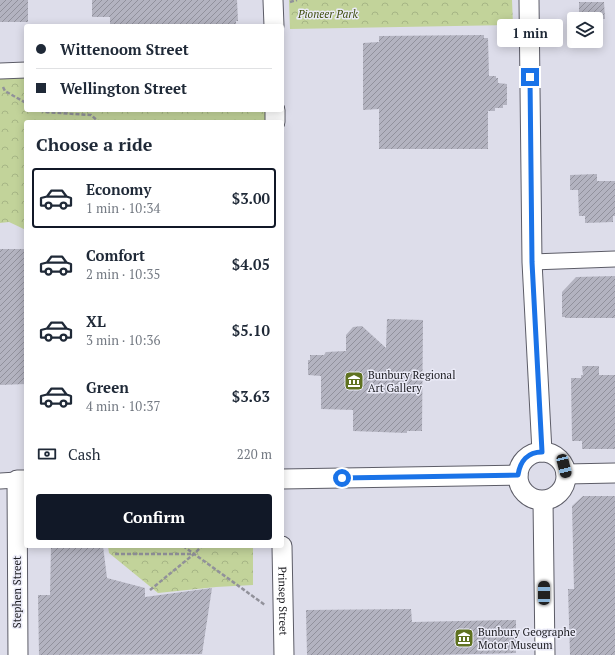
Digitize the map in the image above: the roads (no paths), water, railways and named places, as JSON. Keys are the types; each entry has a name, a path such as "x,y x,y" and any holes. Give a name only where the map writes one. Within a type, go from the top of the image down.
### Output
{"street":[{"path":"273,0 274,24"},
{"path":"529,0 532,262 542,452"},
{"path":"1,78 24,71"},
{"path":"532,262 615,259"},
{"path":"536,452 542,452 553,454 560,459 566,474 566,482 558,495 543,501 529,497 523,492 519,485 518,475 519,469 525,458 536,452"},
{"path":"566,474 615,474"},
{"path":"284,479 518,475"},
{"name":"Stephen Street","path":"14,480 18,655"},
{"path":"543,501 544,655"},
{"name":"Prinsep Street","path":"282,548 284,655"}],"place":[{"name":"Bunbury Regional Art Gallery","path":"354,381"},
{"name":"Bunbury Geographe Motor Museum","path":"464,638"}],"park label":[{"name":"Pioneer Park","path":"328,14"}]}
